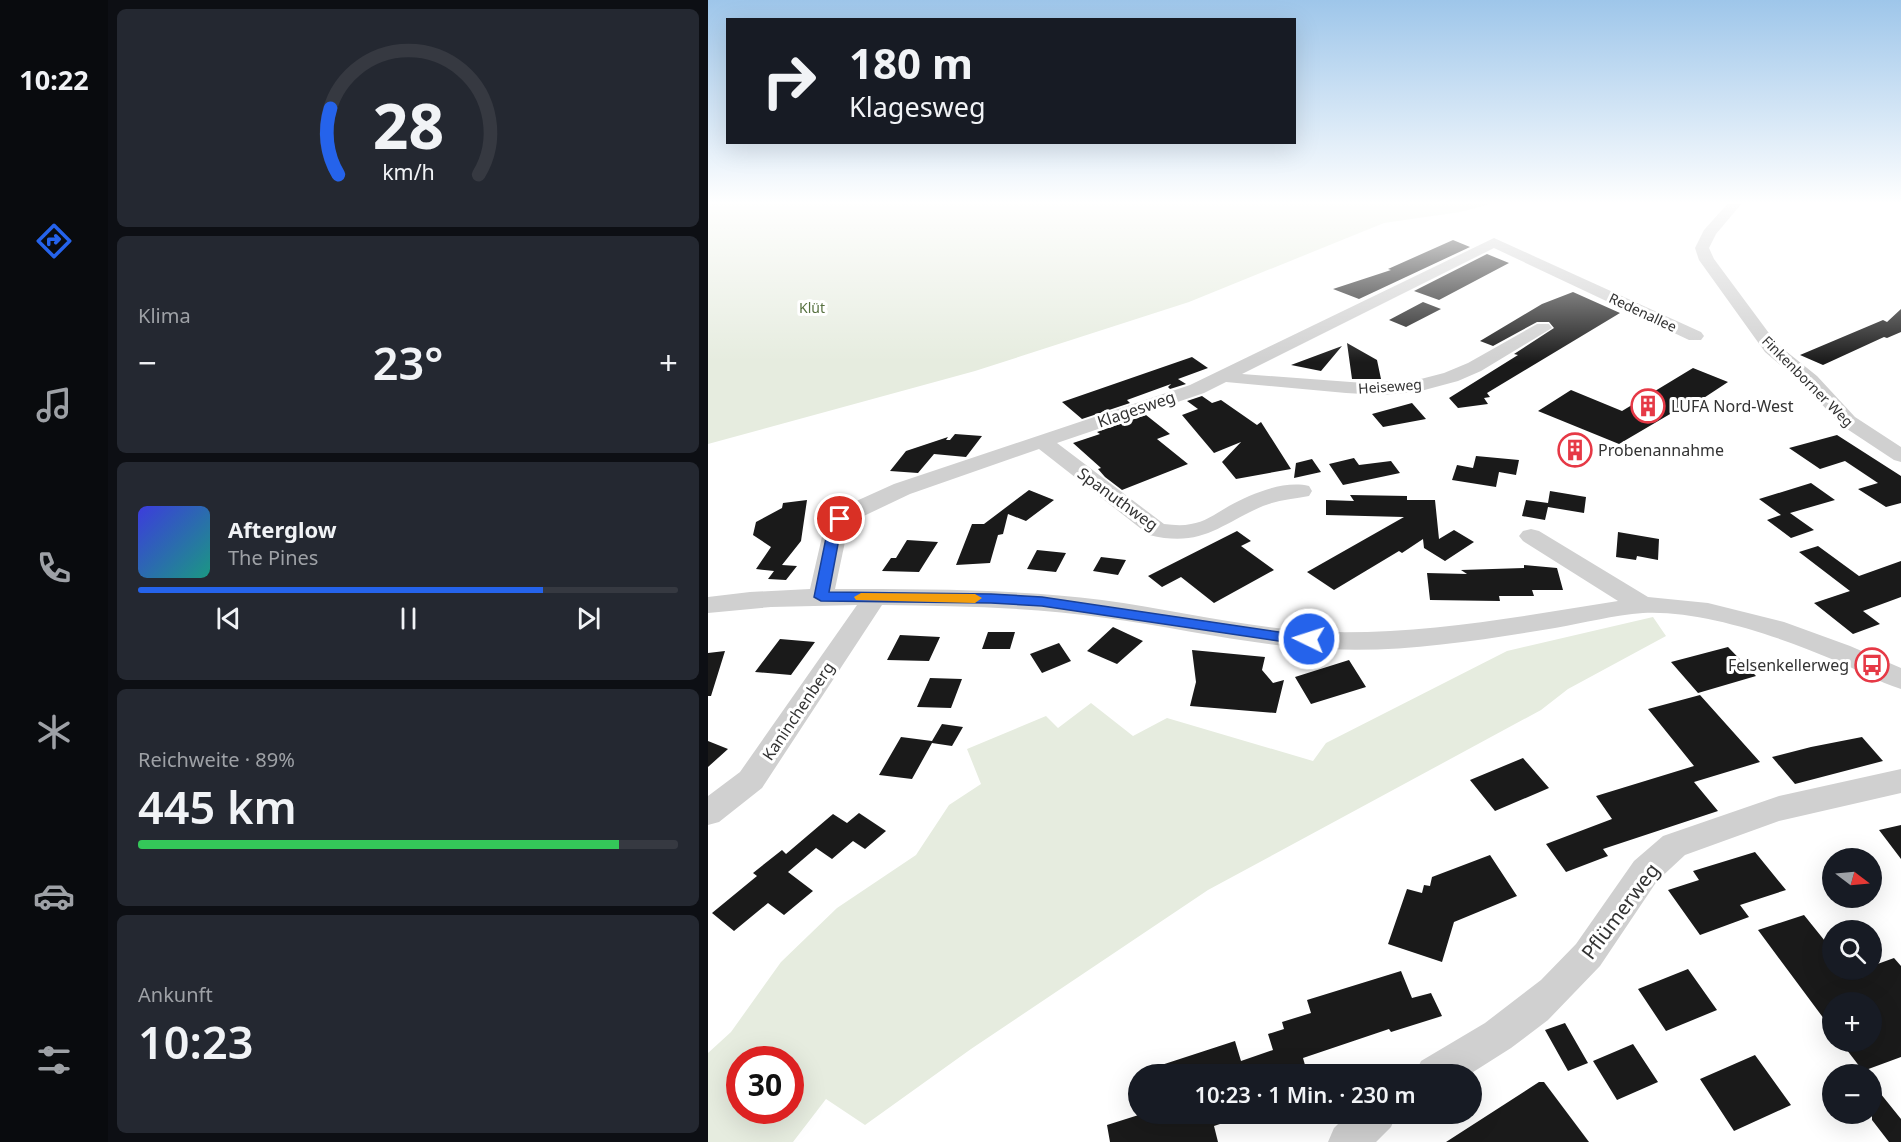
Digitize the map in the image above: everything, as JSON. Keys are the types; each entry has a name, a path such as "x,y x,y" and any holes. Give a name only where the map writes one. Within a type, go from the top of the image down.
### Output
{"street":[{"name":"Klagesweg","path":"821,597 835,528 840,519 902,489 1197,388 1467,255"},
{"name":"Redenallee","path":"1522,255 1695,336"},
{"name":"Finkenborner Weg","path":"1705,255 1771,348 1810,380 1848,421 1901,456"},
{"name":"Heiseweg","path":"1224,376 1248,381 1370,390 1414,386 1450,378 1543,328"},
{"name":"Spanuthweg","path":"1041,441 1156,530 1176,534 1201,531 1269,496 1301,491"},
{"path":"1531,536 1643,605"},
{"name":"Kaninchenberg","path":"708,813 751,780 875,597"},
{"path":"708,605 777,598 991,598 1042,602 1286,638 1332,640 1490,631 1643,605 1694,609 1756,624 1816,642 1901,679"},
{"name":"Pflümerweg","path":"1451,1064 1500,1035 1553,995 1588,954 1645,871 1671,847 1739,820 1856,789 1901,781"},
{"path":"1348,1142 1366,1124"}],"green space":[{"name":"Klüt","path":"708,255 1304,255 1189,302 975,371 708,444"},
{"path":"1653,617 1666,636 1568,689 1541,710 1208,890 971,1049 865,1125 826,1099 793,1142 708,1142 708,1053 731,1032 781,962 837,908 916,855 949,805 981,784 967,749 1046,716 1058,728 1091,703 1133,736 1167,718 1313,761 1326,743 1507,651"}],"building":[{"path":"1419,255 1452,255 1359,299 1333,289 1391,270 1388,269"},
{"path":"1484,255 1509,263 1439,300 1414,291"},
{"path":"1573,292 1620,313 1487,393 1490,397 1484,398 1488,404 1458,408 1449,398 1518,355 1514,354 1554,328 1549,322 1537,322 1493,346 1480,341 1542,304"},
{"path":"1423,302 1441,309 1406,327 1389,320"},
{"path":"1901,309 1901,332 1887,338 1884,337 1823,365 1800,355 1883,320 1887,322"},
{"path":"1347,343 1377,360 1381,379 1352,379"},
{"path":"1342,346 1321,371 1291,365"},
{"path":"1192,357 1208,368 1178,379 1186,384 1170,389 1168,387 1171,384 1127,400 1130,403 1082,419 1062,402"},
{"name":"LUFA Nord-West","path":"1693,368 1728,382 1687,409 1682,407 1619,444 1538,411 1571,390 1622,411"},
{"path":"1202,396 1212,403 1221,400 1257,425 1261,422 1291,469 1236,479 1222,462 1241,442 1214,453 1182,415 1198,409 1187,401"},
{"path":"1412,403 1426,419 1383,427 1372,414"},
{"path":"1146,415 1170,434 1157,439 1188,464 1122,490 1105,477 1098,469 1101,468 1073,443"},
{"path":"955,434 982,436 966,457 934,454 918,473 890,471 906,451 948,437 946,440 950,440"},
{"path":"1837,435 1901,476 1901,503 1886,507 1858,489 1878,483 1845,461 1820,469 1789,448"},
{"path":"1476,456 1519,460 1516,475 1499,472 1496,487 1452,480 1457,465 1473,468"},
{"path":"1354,458 1359,465 1391,461 1400,473 1343,485 1329,464"},
{"path":"1312,459 1321,472 1294,478 1296,463"},
{"path":"1811,483 1835,500 1790,513 1814,530 1791,538 1767,520 1781,515 1759,499"},
{"path":"1029,490 1054,500 1026,521 1008,514 1003,534 998,535 990,563 956,565 972,524 984,524"},
{"path":"1550,491 1586,497 1584,513 1548,507 1545,520 1522,516 1526,500 1548,503"},
{"path":"1350,495 1407,496 1407,500 1435,500 1439,539 1454,530 1474,542 1445,561 1424,548 1423,539 1334,590 1307,572 1404,517 1326,515 1326,500 1354,501"},
{"path":"807,500 801,541 782,565 797,566 786,580 768,579 774,571 756,569 771,547 753,535 756,522 782,508 783,503"},
{"path":"1237,531 1251,541 1241,546 1274,570 1214,603 1181,577 1162,587 1148,576"},
{"path":"1618,532 1659,539 1658,560 1637,556 1636,560 1616,557"},
{"path":"907,540 938,542 919,572 882,571 891,558 896,558"},
{"path":"1818,546 1859,576 1901,561 1901,597 1863,611 1880,624 1853,634 1814,603 1850,591 1799,552"},
{"path":"1037,550 1066,553 1056,572 1027,569"},
{"path":"1101,557 1126,560 1118,575 1093,571"},
{"path":"1524,565 1557,568 1563,590 1532,590 1534,596 1499,596 1500,601 1430,600 1427,573 1467,574 1461,570 1524,568"},
{"path":"1113,627 1143,641 1117,664 1087,651"},
{"path":"988,632 1015,632 1010,649 982,649"},
{"path":"900,635 940,637 929,661 887,660"},
{"path":"780,639 815,642 791,675 755,672"},
{"path":"1059,643 1071,661 1042,673 1030,654"},
{"path":"1728,647 1756,676 1698,693 1671,662"},
{"path":"1192,650 1265,657 1262,670 1273,683 1284,680 1276,713 1190,706 1196,682"},
{"path":"725,651 711,696 708,696 708,653"},
{"path":"1349,660 1366,687 1311,704 1295,677"},
{"path":"930,678 962,679 951,708 917,707"},
{"path":"1700,695 1760,762 1694,782 1718,811 1603,849 1608,856 1566,872 1546,844 1612,819 1596,796 1694,766 1648,709"},
{"path":"942,724 963,727 952,746 932,743 912,779 879,775 901,737 932,741"},
{"path":"1862,737 1883,761 1795,784 1772,757 1811,747"},
{"path":"708,741 728,749 708,767"},
{"path":"1523,758 1549,788 1495,811 1470,780"},
{"path":"859,813 886,831 865,849 853,841 832,859 816,848 788,872 813,891 784,915 768,903 734,931 712,913 757,876 753,873 782,850 786,854 833,814 847,823"},
{"path":"1901,825 1901,859 1879,830"},
{"path":"1755,852 1786,890 1740,905 1749,917 1700,935 1668,890 1699,880 1693,871"},
{"path":"1490,855 1517,896 1454,922 1442,962 1388,944 1407,889 1422,893 1424,885 1430,886 1432,877"},
{"path":"1804,915 1822,937 1822,980 1882,980 1882,962 1894,958 1901,966 1901,1057 1882,1064 1858,1064 1848,1052 1882,1052 1882,992 1822,992 1822,1016 1758,930"},
{"path":"1688,969 1717,1010 1666,1031 1638,989"},
{"path":"1401,971 1412,998 1431,993 1442,1016 1391,1032 1389,1029 1303,1058 1305,1064 1164,1064 1235,1041 1241,1061 1273,1050 1268,1034 1284,1029 1282,1022 1311,1013 1307,1000"},
{"path":"1565,1023 1588,1063 1568,1071 1545,1030"},
{"path":"1633,1044 1658,1082 1617,1100 1593,1061"},
{"path":"1755,1055 1791,1105 1734,1131 1700,1079"},
{"path":"1539,1082 1544,1082 1589,1142 1446,1142 1474,1124 1482,1124 1482,1119"},
{"path":"1882,1095 1901,1119 1901,1142 1889,1142 1875,1124 1882,1124"},
{"path":"1128,1118 1128,1124 1220,1124 1214,1126 1218,1142 1110,1142 1107,1125"}],"slow traffic":[{"path":"861,597 975,598"}],"place":[{"name":"LUFA Nord-West","path":"1648,406"},
{"name":"Probenannahme","path":"1575,450"},
{"name":"Felsenkellerweg","path":"1872,665"}],"route":[{"path":"840,519 835,528 821,597 991,598 1042,602 1286,638 1309,639"}]}
